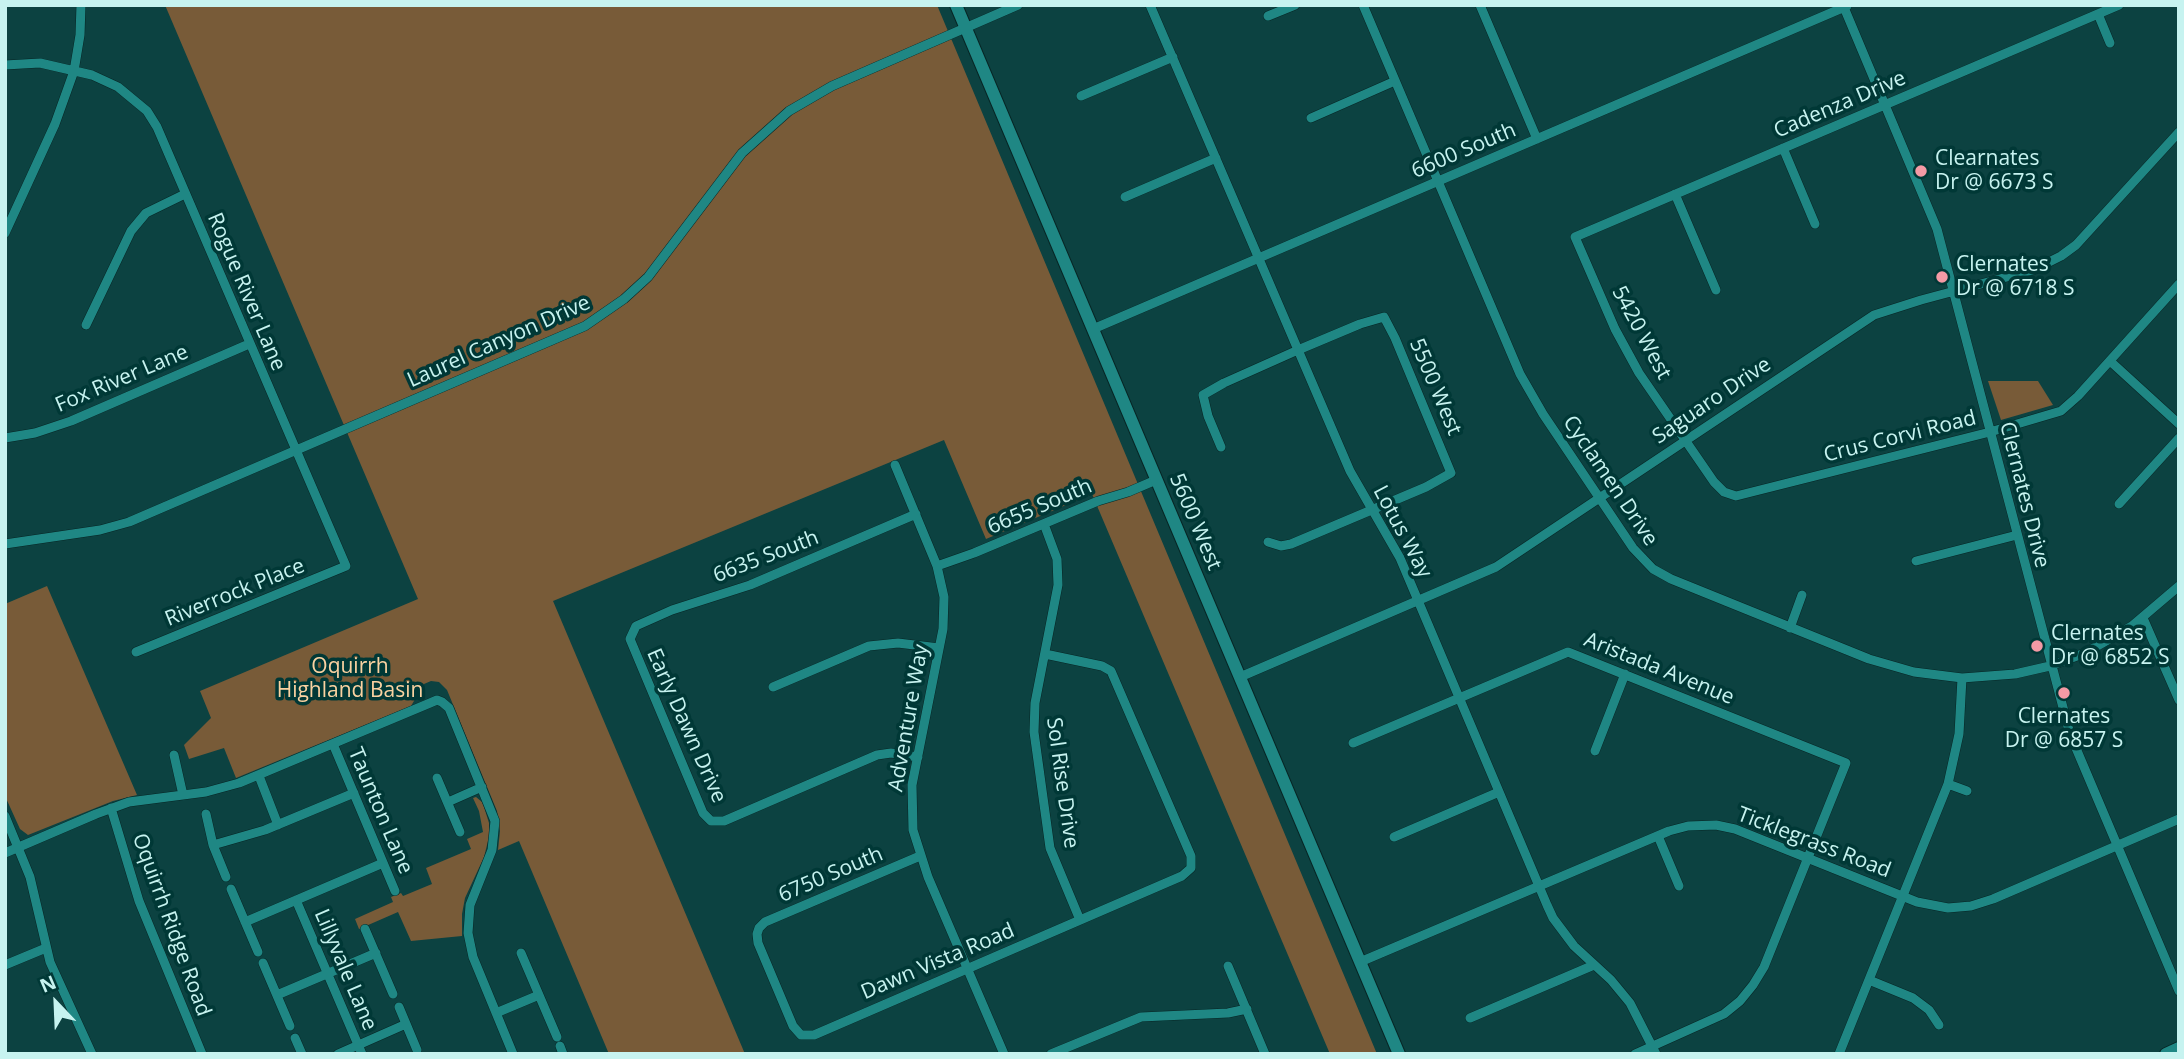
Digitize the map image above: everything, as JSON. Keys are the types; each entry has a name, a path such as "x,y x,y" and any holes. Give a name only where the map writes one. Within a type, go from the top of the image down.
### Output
{"main road":[{"name":"5600 West","path":"956,5 1399,1054"},
{"path":"2166,1054 2179,1048"}],"street":[{"path":"5,233 55,124 74,71 80,35 81,5"},
{"name":"Laurel Canyon Drive","path":"5,544 100,530 129,522 570,333 598,318 648,277 737,159 775,122 832,86 1018,5"},
{"name":"Lotus Way","path":"1150,5 1350,471 1400,558 1553,918 1564,934 1611,980 1630,1003 1654,1050"},
{"path":"1268,16 1295,5"},
{"name":"Cyclamen Drive","path":"1363,5 1520,374 1543,414 1633,548 1653,569 1790,628 1884,664 1922,674 1962,678 1997,676 2050,666 2104,644 2143,618 2179,586"},
{"path":"1480,5 1537,139"},
{"name":"Cadenza Drive","path":"1575,237 2119,5"},
{"name":"6600 South","path":"1093,329 1845,6"},
{"name":"Clernates Drive","path":"1845,6 1934,219 2070,734 2179,991"},
{"path":"2098,14 2110,43"},
{"path":"1081,96 1172,57"},
{"name":"Rogue River Lane","path":"5,65 40,63 92,75 118,87 147,111 157,127 346,566"},
{"path":"1311,118 1395,81"},
{"name":"Saguaro Drive","path":"1240,677 1496,567 1866,320 1887,310 2033,270 2062,256 2076,245 2179,132"},
{"path":"1783,148 1815,224"},
{"path":"1125,197 1216,158"},
{"path":"86,326 131,232 146,213 185,194"},
{"path":"1675,194 1716,290"},
{"name":"5420 West","path":"1575,237 1628,353 1685,440"},
{"name":"Crus Corvi Road","path":"1685,440 1718,488 1736,496 1990,432 2061,411 2078,396 2179,284"},
{"name":"5500 West","path":"1298,350 1384,317 1400,350 1451,472 1426,487 1373,509"},
{"name":"Fox River Lane","path":"5,438 35,433 71,421 249,344"},
{"path":"1221,447 1208,416 1203,395 1298,350"},
{"path":"2110,361 2179,424"},
{"path":"2119,504 2179,438"},
{"name":"Adventure Way","path":"895,465 937,566 944,597 944,618 911,808 914,830 920,856 1004,1054"},
{"name":"6655 South","path":"937,566 974,554 1098,501 1156,480"},
{"path":"1268,542 1281,546 1291,544 1373,509"},
{"name":"6635 South","path":"631,633 636,626 672,610 750,585 916,514"},
{"name":"Sol Rise Drive","path":"1044,524 1055,553 1059,579 1034,718 1048,835 1054,860 1080,920"},
{"path":"1916,561 2017,535"},
{"name":"Riverrock Place","path":"136,652 346,566"},
{"path":"1790,628 1802,595"},
{"path":"2143,618 2179,701"},
{"name":"Early Dawn Drive","path":"631,633 630,639 637,657 703,813 712,821 724,821 877,755 891,753 918,757"},
{"path":"773,687 869,646 898,643 939,648"},
{"name":"Aristada Avenue","path":"1353,743 1568,652 1846,763 1808,858"},
{"name":"Dawn Vista Road","path":"758,930 758,943 793,1026 804,1036 1080,920 1184,875 1191,869 1191,856 1111,671 1102,666 1045,654"},
{"path":"1595,751 1625,674"},
{"path":"1839,1054 1948,784 1958,741 1962,678"},
{"path":"5,853 111,808 146,799 217,790 259,776 437,700 445,703 495,821 495,840 472,898 468,933 472,957 513,1054"},
{"name":"Taunton Lane","path":"333,744 395,891"},
{"path":"174,755 183,795"},
{"path":"259,776 278,825"},
{"path":"438,778 460,832"},
{"path":"1948,784 1967,791"},
{"path":"448,802 482,787"},
{"path":"1394,837 1499,792"},
{"path":"214,845 278,825 354,793"},
{"name":"Oquirrh Ridge Road","path":"111,808 139,901 202,1054"},
{"path":"206,814 226,877"},
{"path":"5,816 33,887 46,947 92,1054"},
{"name":"Ticklegrass Road","path":"1360,962 1658,836 1688,826 1716,825 1744,832 1902,896 1937,907 1971,906 1993,899 2179,819"},
{"path":"1658,836 1679,886"},
{"name":"6750 South","path":"758,930 765,922 920,856"},
{"path":"1635,1054 1654,1050 1714,1019 1732,1008 1747,994 1764,967 1808,858"},
{"path":"245,922 383,863"},
{"path":"231,889 258,952"},
{"name":"Lillyvale Lane","path":"296,900 360,1049"},
{"path":"365,929 393,994"},
{"path":"5,965 46,947"},
{"path":"276,995 376,953"},
{"path":"521,953 560,1046"},
{"path":"263,963 290,1026"},
{"path":"1228,965 1265,1054"},
{"path":"1470,1018 1594,965"},
{"path":"1869,980 1913,998 1928,1010 1939,1025"},
{"path":"496,1013 539,995"},
{"path":"399,1007 417,1050"},
{"path":"1051,1054 1141,1017 1228,1013 1247,1009"},
{"path":"338,1054 360,1049 406,1024"},
{"path":"295,1038 302,1054"}],"green space":[{"name":"Oquirrh Highland Basin","path":"165,5 937,5 1377,1054 1330,1054 1092,494 986,539 944,440 553,601 745,1054 609,1054 519,841 498,850 500,831 497,811 447,690 439,682 424,684 411,706 236,778 224,748 189,759 184,745 211,718 200,691 418,599"},
{"path":"1988,381 2038,381 2053,405 2001,420"},
{"path":"47,586 137,795 113,801 28,835 20,829 5,796 5,604"},
{"path":"476,797 484,807 489,823 489,837 484,857 465,898 462,936 411,941 398,912 359,929 355,919 393,902 391,897 401,893 403,896 432,884 426,868 471,849 467,839 483,832 473,798"}],"place":[{"name":"Clearnates Dr @ 6673 S","path":"1921,171"},
{"name":"Clernates Dr @ 6718 S","path":"1942,277"},
{"name":"Clernates Dr @ 6852 S","path":"2037,646"},
{"name":"Clernates Dr @ 6857 S","path":"2064,693"}]}
